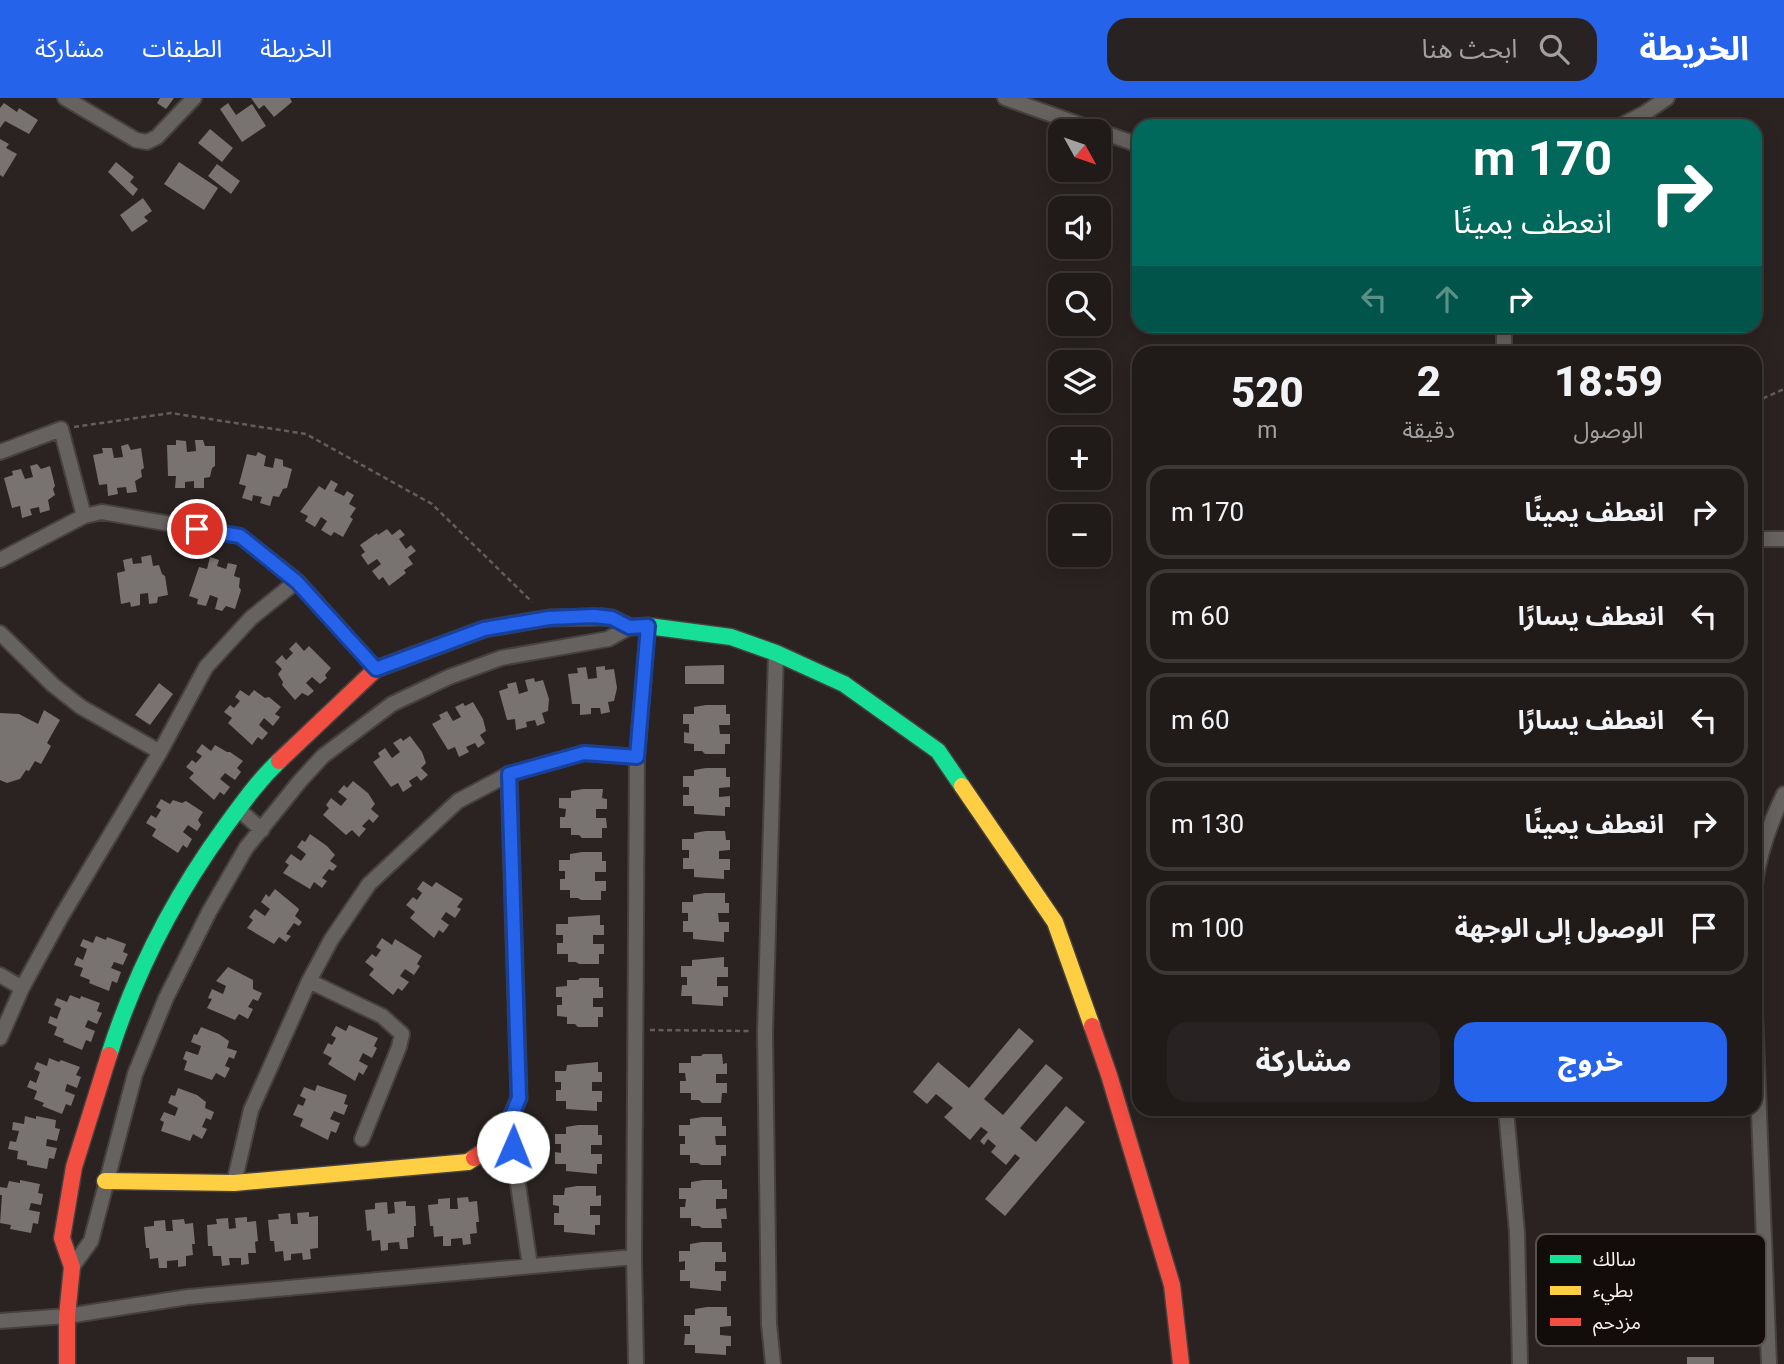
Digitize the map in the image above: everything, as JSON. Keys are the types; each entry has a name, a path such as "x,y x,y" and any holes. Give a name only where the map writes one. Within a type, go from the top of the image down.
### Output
{"street":[{"path":"65,98 135,140 147,142 157,137 194,98"},
{"path":"1005,98 1065,119"},
{"path":"1633,119 1667,98"},
{"path":"1111,135 1132,143"},
{"path":"0,452 61,429 84,516"},
{"path":"0,560 84,516 102,512 240,536 297,582 376,669"},
{"path":"1762,540 1784,539"},
{"path":"0,1038 22,988 61,917 160,752 206,667 251,618 297,582"},
{"path":"67,1364 67,1315 72,1267 62,1238 74,1167 115,1037 149,951 194,870 258,781 376,669 484,629 549,618 612,618 629,627"},
{"path":"636,1364 634,1257 637,757 648,626"},
{"path":"72,1267 91,1241 135,1074 166,998 209,912 246,848 323,756 393,704 449,677 501,658 608,639 629,627 648,626 731,637 776,653 844,684 938,751 1055,922 1110,1075 1172,1285 1181,1364"},
{"path":"0,633 53,685 81,707 160,752"},
{"path":"773,1364 769,1324 765,1032 776,653"},
{"path":"234,1183 251,1110 309,981 331,940 369,884 458,801 509,774 584,753 637,757"},
{"path":"105,1181 234,1183 468,1162 496,1144 509,1123 519,1098 509,774"},
{"path":"1762,852 1771,822 1784,794"},
{"path":"238,810 262,830"},
{"path":"0,975 22,988"},
{"path":"309,981 382,1016 402,1034 362,1139"},
{"path":"1507,1116 1517,1231 1520,1364"},
{"path":"1759,1116 1764,1234"},
{"path":"509,1123 530,1266"},
{"path":"0,1321 67,1315 188,1297 634,1257"},
{"path":"1766,1289 1769,1364"}],"path":[{"path":"1762,399 1784,389"},
{"path":"61,429 171,413 306,434 432,504 549,618"},
{"path":"636,1030 765,1032"}],"building":[{"path":"160,98 174,98 166,109 157,103"},
{"path":"251,98 290,98 292,102 274,117 264,105 259,109"},
{"path":"4,103 17,112 19,108 38,120 29,134 5,121 0,128 0,108"},
{"path":"228,103 236,115 252,104 266,126 242,142 220,109"},
{"path":"210,129 233,148 222,162 198,143"},
{"path":"0,139 9,144 6,148 17,154 3,177 0,175"},
{"path":"116,162 134,177 130,182 138,189 133,196 108,172"},
{"path":"179,162 218,188 204,210 164,184"},
{"path":"217,164 240,181 231,194 208,176"},
{"path":"143,198 152,211 144,217 148,221 132,232 120,215"},
{"path":"176,440 186,441 187,452 196,451 195,440 203,440 205,446 215,446 215,466 210,477 204,478 204,488 194,488 194,481 185,482 185,488 175,488 176,476 168,476 167,445 176,445"},
{"path":"128,444 131,450 141,448 144,468 141,470 142,477 135,481 137,492 127,493 126,487 117,488 118,494 108,496 107,484 99,485 93,455 103,453 102,448 112,448 114,458 123,457 121,446"},
{"path":"258,452 266,456 264,466 273,468 275,458 283,460 283,466 292,469 287,488 283,489 279,497 273,496 270,506 260,503 262,497 253,495 252,501 242,498 246,486 239,484 247,454 256,456"},
{"path":"37,464 41,469 50,466 55,495 48,500 50,510 40,513 39,507 30,509 32,515 22,518 20,506 12,508 4,478 13,475 12,471 21,469 25,479 33,477 30,466"},
{"path":"331,480 338,484 334,491 344,496 347,491 354,495 349,504 356,508 343,537 334,532 331,536 321,530 327,521 321,517 315,527 305,521 308,516 300,512 319,486 325,490"},
{"path":"387,529 392,535 400,529 405,535 399,539 406,549 411,545 416,551 408,557 413,564 389,586 383,577 379,580 372,571 381,564 377,559 368,565 361,555 365,552 360,545"},
{"path":"151,555 153,566 159,565 165,576 168,595 158,597 157,603 149,604 148,593 140,594 140,605 131,607 130,602 121,604 117,573 125,571 123,560 132,558 133,564 142,563 141,557"},
{"path":"210,557 219,560 217,566 226,569 228,563 237,565 234,576 240,578 241,590 235,609 226,606 222,611 215,609 218,598 210,595 206,606 197,604 198,599 189,596 199,567 207,569"},
{"path":"296,642 304,651 309,646 331,668 325,675 327,678 320,684 312,677 306,683 314,691 308,696 302,693 295,700 282,685 278,674 282,669 275,662 282,655 286,660 293,653 289,649"},
{"path":"724,665 724,684 685,684 685,666"},
{"path":"605,666 605,670 614,669 617,688 614,701 608,702 610,712 601,714 600,708 591,708 591,714 580,715 580,704 572,704 568,674 578,673 577,668 586,667 588,679 597,678 596,667"},
{"path":"534,678 535,682 543,680 549,699 548,711 542,713 545,723 537,726 535,720 526,722 527,727 516,730 515,719 507,720 499,691 508,688 507,684 516,682 519,694 528,691 525,680"},
{"path":"159,683 173,694 150,725 135,715"},
{"path":"240,690 249,696 254,690 281,707 275,714 280,717 273,726 264,718 259,725 268,733 262,740 258,737 252,745 228,723 232,718 224,712 230,705 234,708 240,701 235,697"},
{"path":"473,702 483,719 486,731 480,735 485,743 478,748 475,743 466,747 469,752 459,757 455,747 448,750 432,724 441,719 439,715 447,711 453,721 461,717 455,707"},
{"path":"726,705 726,714 730,714 730,725 719,725 720,734 730,734 730,744 725,744 725,754 705,754 702,751 694,751 694,744 684,743 684,732 689,733 689,724 683,724 683,714 694,714 694,707"},
{"path":"44,710 60,720 47,743 51,746 41,764 35,761 20,779 7,783 0,780 0,713 19,714 38,724"},
{"path":"410,736 422,752 426,763 421,768 428,775 421,781 417,776 409,781 412,786 403,792 398,783 391,787 373,762 385,748 392,758 400,752 393,743"},
{"path":"202,744 211,751 215,745 243,761 237,768 241,772 235,780 225,773 220,779 230,787 224,795 220,792 214,800 189,778 194,773 186,767 192,760 196,763 202,756 196,752"},
{"path":"726,768 726,777 730,777 730,787 719,788 719,797 730,796 730,807 725,807 725,816 694,814 694,806 683,806 683,795 689,795 689,787 683,787 683,776 694,776 694,770"},
{"path":"353,781 368,793 375,804 371,809 379,816 373,823 369,819 362,826 366,829 359,837 352,830 346,835 323,815 329,808 326,805 331,798 341,806 347,799 338,792"},
{"path":"603,789 602,798 607,799 607,809 596,809 596,818 606,818 607,828 602,828 602,838 582,838 579,835 571,835 571,828 560,828 560,817 565,817 566,809 559,808 559,798 571,798 571,791"},
{"path":"161,799 170,804 173,800 182,803 186,801 203,812 198,820 201,825 197,831 188,825 183,832 192,839 187,848 183,845 178,853 152,836 156,829 146,823 151,815 156,818 161,810 156,807"},
{"path":"725,831 726,840 730,840 730,850 719,851 719,859 730,859 730,870 724,870 724,879 694,877 694,869 683,869 683,858 689,858 689,850 682,850 682,839 694,839 694,833"},
{"path":"310,834 335,855 330,861 337,866 333,871 329,869 322,878 327,881 322,888 314,882 310,889 283,873 289,865 285,862 291,854 301,861 306,854 297,847 302,840 305,842"},
{"path":"602,852 602,861 606,861 606,872 595,872 595,881 606,881 606,891 601,891 601,900 570,898 570,890 560,890 560,879 565,879 565,871 559,871 559,860 570,860 570,854"},
{"path":"423,881 432,887 436,882 463,899 457,907 461,909 455,918 446,912 441,919 449,925 443,933 439,930 434,938 410,918 415,912 406,905 413,897 417,900 422,893 417,889"},
{"path":"275,889 298,908 295,916 302,922 299,926 294,923 286,934 291,936 286,942 279,937 274,944 247,928 253,920 249,917 255,909 265,916 270,909 261,902 266,894 269,897"},
{"path":"725,893 725,903 729,903 729,913 718,913 719,922 729,922 729,932 724,932 724,942 693,939 693,932 683,932 683,921 688,921 688,913 682,913 682,902 693,902 693,895"},
{"path":"600,915 604,935 593,935 593,944 604,944 604,954 599,954 599,964 568,962 568,954 557,954 557,943 563,943 563,935 556,935 556,924 568,924 568,917"},
{"path":"96,936 126,944 123,952 128,954 123,965 114,962 111,968 121,972 117,983 112,981 109,991 89,983 90,980 80,976 83,968 74,965 77,957 83,960 87,949 80,946 83,939 93,943"},
{"path":"382,938 392,945 395,939 422,956 414,975 405,969 400,976 409,982 402,991 398,988 393,995 369,975 374,969 365,962 372,954 376,957 381,950 376,947"},
{"path":"724,957 728,977 717,977 717,986 728,986 728,997 723,997 723,1006 692,1004 692,996 681,996 682,985 687,985 687,977 681,977 681,966 692,966 692,960"},
{"path":"228,967 253,980 253,989 262,993 258,1001 253,999 248,1007 253,1009 248,1019 239,1014 235,1020 207,1008 212,999 208,998 212,989 223,994 226,986 216,981"},
{"path":"599,978 599,987 603,987 603,998 593,998 593,1007 603,1007 603,1017 598,1017 598,1027 578,1027 575,1024 567,1024 567,1017 557,1016 557,1005 562,1005 562,997 556,997 556,987 567,986 567,980"},
{"path":"70,995 100,1003 97,1011 102,1013 97,1024 88,1020 85,1027 95,1031 91,1042 86,1040 82,1050 54,1035 57,1027 48,1023 50,1016 57,1019 61,1008 54,1005 57,998 67,1002"},
{"path":"349,1025 378,1038 372,1058 363,1053 359,1061 368,1066 363,1075 359,1072 355,1081 328,1064 332,1058 323,1053 328,1043 332,1045 336,1038 331,1035 336,1026 346,1031"},
{"path":"201,1027 219,1034 229,1041 227,1048 237,1051 234,1059 229,1057 225,1066 230,1068 225,1078 216,1073 212,1080 184,1070 187,1061 183,1059 186,1051 198,1055 201,1046 191,1042"},
{"path":"1019,1028 1034,1041 984,1099 1003,1115 1046,1064 1063,1078 1020,1128 1036,1142 1066,1106 1085,1122 1005,1216 985,1199 1020,1158 1015,1154 1006,1165 991,1152 996,1146 988,1139 984,1145 980,1141 988,1132 981,1127 970,1140 944,1117 953,1108 936,1094 927,1104 913,1092 938,1062 969,1088"},
{"path":"722,1054 723,1064 727,1063 727,1074 716,1074 716,1083 727,1083 727,1093 722,1093 721,1103 702,1103 699,1100 691,1100 691,1093 680,1093 680,1081 686,1081 685,1073 679,1073 679,1063 691,1063 691,1056"},
{"path":"49,1058 80,1067 76,1075 81,1077 77,1088 67,1084 65,1091 75,1095 71,1106 66,1104 62,1114 42,1106 44,1103 34,1099 37,1091 27,1087 30,1080 36,1083 40,1072 34,1069 37,1062 47,1066"},
{"path":"598,1062 602,1082 592,1082 592,1091 602,1091 602,1102 597,1102 597,1111 566,1109 566,1101 556,1101 556,1090 561,1090 561,1082 555,1082 555,1071 566,1071 567,1065"},
{"path":"317,1085 347,1095 344,1104 348,1105 344,1115 334,1111 330,1119 340,1123 336,1133 331,1131 328,1140 300,1126 303,1119 293,1115 298,1104 303,1106 306,1099 300,1096 304,1087 315,1091"},
{"path":"178,1088 197,1095 206,1102 205,1108 214,1112 211,1120 206,1118 202,1127 207,1129 202,1139 193,1134 190,1141 161,1131 164,1122 160,1120 164,1112 175,1116 178,1108 168,1103"},
{"path":"25,1116 56,1120 55,1128 60,1129 57,1141 47,1139 46,1146 57,1148 54,1159 49,1158 47,1169 27,1165 27,1161 17,1159 18,1151 8,1149 10,1141 16,1142 19,1131 12,1130 13,1122 24,1124"},
{"path":"722,1117 722,1126 726,1126 726,1136 715,1136 716,1145 726,1145 726,1156 721,1156 721,1165 690,1163 690,1155 680,1155 680,1144 685,1144 685,1136 679,1136 679,1125 690,1125 690,1119"},
{"path":"598,1125 598,1135 602,1135 602,1145 591,1145 591,1154 602,1154 602,1164 597,1164 597,1174 566,1171 566,1164 555,1164 555,1152 561,1153 561,1144 555,1144 555,1134 566,1134 566,1127"},
{"path":"20,1180 40,1184 38,1193 43,1194 41,1205 31,1203 29,1210 40,1212 38,1224 33,1223 31,1233 10,1229 11,1225 0,1223 0,1187 7,1188 9,1181 20,1183"},
{"path":"722,1180 722,1189 727,1189 727,1199 716,1199 716,1209 726,1208 727,1219 721,1219 722,1228 691,1226 691,1218 680,1218 680,1207 685,1207 686,1199 679,1199 679,1188 691,1188 691,1182"},
{"path":"596,1186 596,1196 601,1195 601,1206 590,1206 590,1215 600,1215 600,1225 595,1225 595,1235 564,1232 564,1225 554,1225 554,1213 559,1213 559,1206 553,1205 553,1195 564,1195 565,1188"},
{"path":"468,1197 469,1202 477,1201 477,1233 470,1234 471,1244 463,1245 462,1238 451,1239 451,1246 443,1246 443,1236 434,1237 428,1205 438,1204 438,1199 450,1198 450,1209 458,1209 457,1198"},
{"path":"406,1201 406,1206 415,1206 416,1226 414,1237 407,1238 408,1249 400,1249 399,1242 388,1243 388,1250 381,1251 380,1240 372,1241 371,1230 367,1231 365,1210 375,1209 375,1203 387,1202 388,1214 395,1213 394,1202"},
{"path":"309,1212 309,1217 318,1216 318,1248 310,1249 311,1259 303,1260 302,1253 291,1254 291,1260 284,1261 283,1251 275,1252 274,1241 270,1241 268,1220 279,1219 278,1214 290,1213 291,1224 298,1224 297,1213"},
{"path":"247,1217 247,1222 256,1221 256,1253 248,1253 249,1264 241,1265 241,1258 229,1258 230,1265 222,1266 221,1256 213,1256 212,1246 208,1246 207,1225 217,1224 216,1219 228,1218 229,1229 236,1228 235,1218"},
{"path":"184,1219 185,1224 193,1223 193,1255 186,1256 186,1266 178,1267 178,1260 167,1261 167,1268 159,1268 158,1258 150,1259 144,1227 154,1226 154,1221 165,1220 166,1231 173,1231 172,1220"},
{"path":"722,1242 722,1252 726,1252 726,1262 715,1262 715,1271 726,1271 726,1281 721,1281 721,1291 690,1288 690,1281 680,1281 680,1270 685,1270 685,1261 679,1262 679,1251 690,1251 690,1244"},
{"path":"727,1307 727,1316 731,1316 731,1326 720,1327 720,1335 731,1336 731,1346 726,1346 726,1355 695,1353 695,1345 684,1345 685,1334 690,1334 690,1326 684,1326 684,1315 695,1315 695,1309"},
{"path":"1687,1357 1714,1357 1714,1364 1687,1364"}],"traffic: fast":[{"path":"602,617 612,618 630,627 648,626 731,637 776,653 844,684 938,751 962,786"},
{"path":"109,1055 144,965 173,908 225,827 279,761"}],"traffic: slow":[{"path":"962,786 1055,922 1092,1026"},
{"path":"105,1181 234,1183 468,1162 474,1158"}],"traffic: jam":[{"path":"279,761 376,669 484,629 549,618 602,617"},
{"path":"474,1158 503,1133 519,1098 509,774"},
{"path":"1092,1026 1172,1285 1181,1364"},
{"path":"67,1364 67,1316 72,1267 62,1238 74,1167 109,1055"}],"route":[{"path":"197,529 240,536 297,582 376,669 484,629 549,618 594,616 612,618 629,627 648,626 637,757 584,753 509,774 519,1098 509,1123 513,1147"}]}
